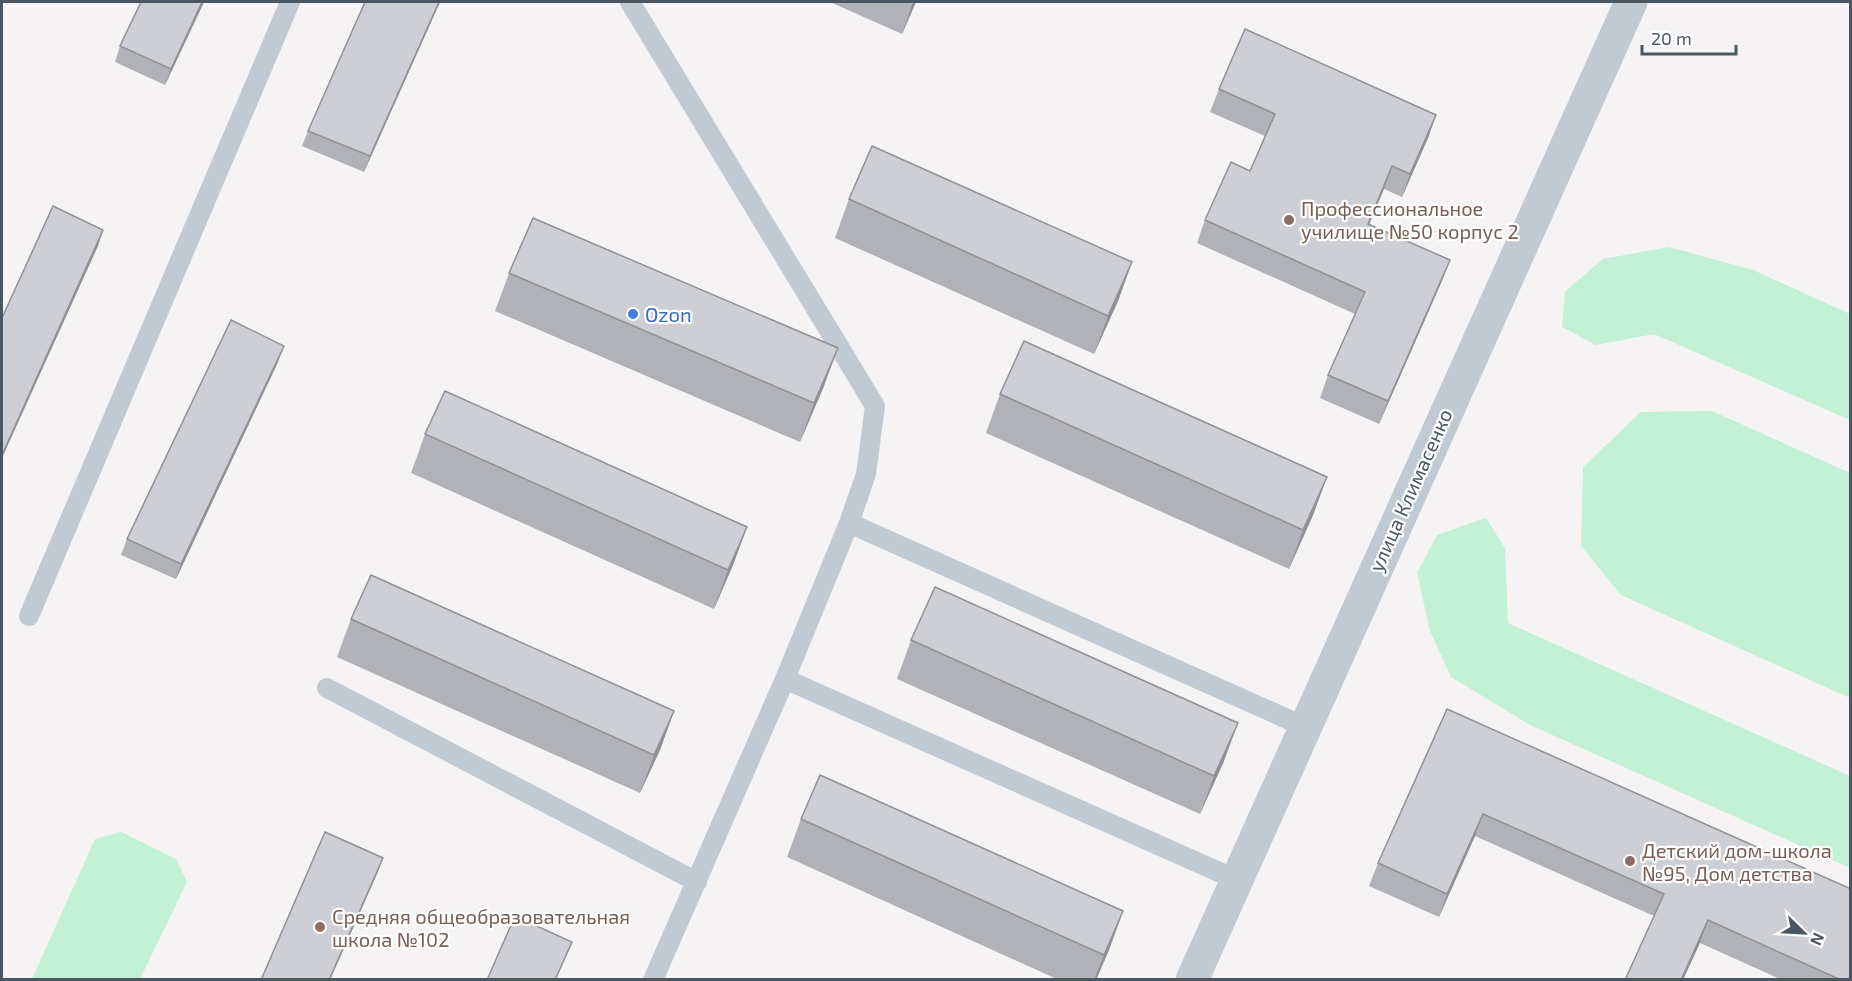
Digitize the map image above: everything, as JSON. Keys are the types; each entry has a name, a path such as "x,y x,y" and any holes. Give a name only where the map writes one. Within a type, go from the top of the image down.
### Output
{"street":[{"name":"улица Климасенко","path":"1192,980 1303,726 1630,2"}],"lane":[{"path":"28,616 290,2"},
{"path":"630,2 875,406 866,474 849,523 785,679 653,980"},
{"path":"849,523 1303,726"},
{"path":"785,679 1237,880"},
{"path":"327,688 697,882"}],"green space":[{"path":"1669,247 1753,270 1850,314 1850,420 1654,334 1596,345 1562,327 1565,291 1603,259"},
{"path":"1712,411 1850,473 1850,698 1621,595 1581,546 1583,467 1641,412"},
{"path":"1486,518 1505,548 1508,623 1850,776 1850,868 1530,725 1451,677 1430,631 1417,573 1437,535"},
{"path":"121,832 176,859 187,882 140,979 32,979 95,839"}],"building":[{"path":"141,2 202,2 171,69 120,46"},
{"path":"365,2 439,2 370,156 308,131"},
{"name":"Профессиональное училище №50 корпус 2","path":"1245,29 1436,115 1410,174 1392,166 1368,224 1450,260 1388,401 1328,375 1365,292 1205,220 1231,162 1250,171 1275,114 1219,89"},
{"path":"872,146 1132,262 1108,316 849,199"},
{"path":"53,206 103,230 2,455 2,318"},
{"path":"533,218 838,348 814,403 509,273"},
{"path":"231,320 284,346 181,564 127,539"},
{"path":"1024,341 1327,477 1303,530 1000,394"},
{"path":"445,391 747,527 728,570 425,434"},
{"path":"371,575 674,711 654,755 351,619"},
{"path":"935,587 1238,723 1214,776 911,640"},
{"name":"Детский дом-школа №95, Дом детства","path":"1447,709 1851,889 1851,980 1841,980 1708,920 1681,980 1625,980 1664,894 1483,814 1447,894 1378,863"},
{"path":"820,775 1123,911 1104,955 801,819"},
{"name":"Средняя общеобразовательная школа №102","path":"325,832 383,858 329,980 261,980"},
{"name":"Средняя общеобразовательная школа №102","path":"515,916 572,942 555,980 487,980"}],"place":[{"name":"Профессиональное училище №50 корпус 2","path":"1289,220"},
{"name":"Ozon","path":"633,314"},
{"name":"Детский дом-школа №95, Дом детства","path":"1630,861"},
{"name":"Средняя общеобразовательная школа №102","path":"320,927"}]}
